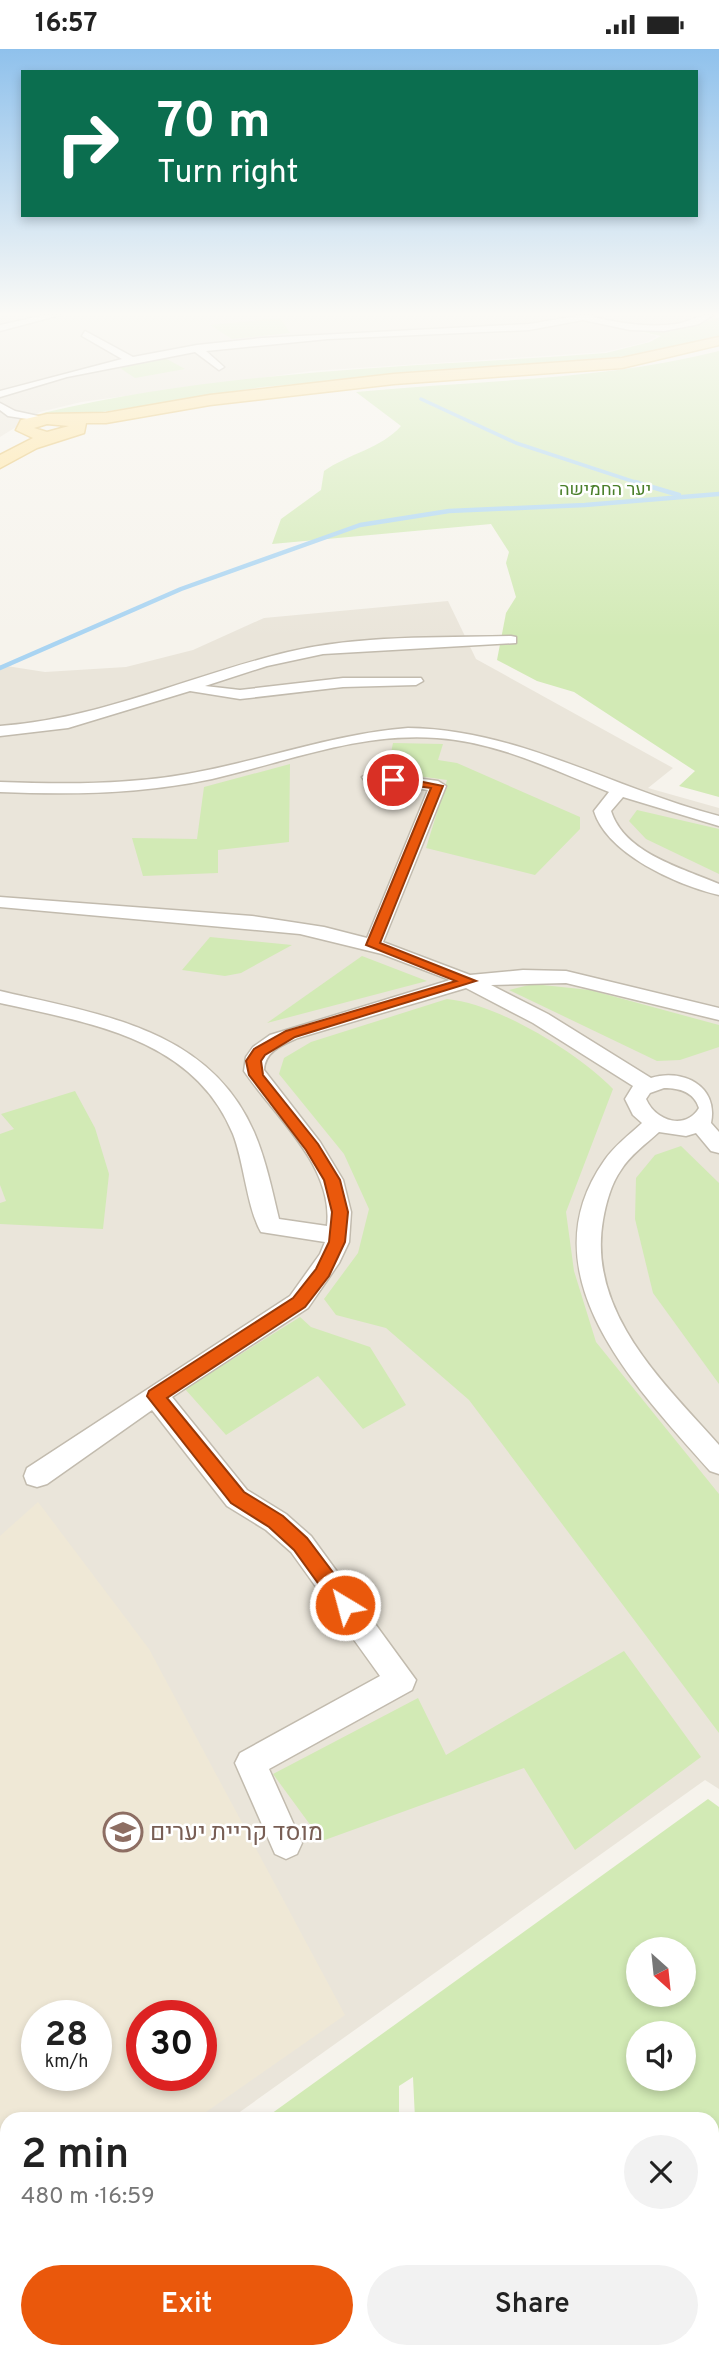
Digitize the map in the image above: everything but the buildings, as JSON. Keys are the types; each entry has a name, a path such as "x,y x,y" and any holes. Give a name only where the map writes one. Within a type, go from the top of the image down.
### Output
{"main road":[{"path":"5,460 22,444 27,424 32,423"},
{"path":"66,423 78,423"},
{"path":"5,460 31,444 57,436 72,424"},
{"path":"25,431 57,436"}],"street":[{"path":"8,423 25,431"},
{"path":"0,731 82,721 287,657 398,645 511,640"},
{"path":"191,687 222,696 251,696 341,683 416,681"},
{"path":"0,787 98,787 162,783 211,775 335,743 380,736 433,733 516,747 620,790 719,821"},
{"path":"370,777 438,786 373,945"},
{"path":"620,790 602,811 607,829 642,855 719,890"},
{"path":"0,902 270,924 373,945 469,981 566,1032 647,1085"},
{"path":"37,1476 299,1302 323,1272 338,1236 340,1212 332,1180 313,1147 256,1075 253,1066 256,1056 271,1042 469,981 523,976 566,977 649,994 719,1014"},
{"path":"0,997 129,1029 159,1040 194,1061 237,1117 247,1143 269,1226 338,1236"},
{"path":"673,1081 711,1087 710,1108 699,1123 678,1128 655,1123 642,1115 636,1104 637,1094 647,1085 673,1081"},
{"path":"655,1123 613,1164 600,1188 592,1214 588,1242 590,1272 600,1304 617,1339 719,1463"},
{"path":"699,1123 719,1146"},
{"path":"156,1396 237,1498 276,1522 300,1544 401,1680 251,1763 286,1843"}],"shaded area":[{"path":"0,423 23,423 0,437"},
{"path":"448,601 476,659 673,768 648,788 719,808 719,1789 705,1780 240,2112 0,2112 0,665 45,672 126,667 193,650 264,618"},
{"name":"מוסד קריית יערים","path":"38,1502 149,1649 345,2015 206,2112 0,2112 0,1536"}],"green space":[{"name":"יער החמישה","path":"397,423 719,423 719,797 679,786 695,771 574,692 537,681 497,660 506,613 516,597 506,563 509,552 491,524 272,544 281,519 321,490 324,471 384,440 401,426"},
{"path":"393,743 443,744 438,760 457,763 580,817 580,829 535,875 426,848 447,780 387,772"},
{"path":"290,764 289,842 218,850 218,873 143,876 132,838 197,839 204,787"},
{"path":"637,810 719,829 719,874 646,839 629,821"},
{"path":"210,937 292,945 241,973 225,976 182,970"},
{"path":"362,956 427,981 267,1023"},
{"path":"533,984 590,990 719,1025 719,1047 680,1060 657,1061 509,990"},
{"path":"447,999 489,1010 536,1032 579,1060 613,1089 566,1212 574,1271 596,1342 719,1494 719,1733 469,1400 386,1328 336,1315 324,1299 358,1253 369,1209 344,1154 279,1074 284,1058 311,1042"},
{"path":"75,1091 95,1128 109,1174 103,1229 0,1224 0,1203 6,1201 0,1185 0,1134 14,1129 1,1114"},
{"path":"681,1146 719,1183 719,1384 653,1293 635,1219 636,1178 655,1155"},
{"path":"300,1317 311,1327 370,1347 406,1405 363,1429 318,1376 226,1435 185,1389"},
{"path":"624,1651 701,1757 575,1850 524,1768 322,1841 273,1774 418,1698 446,1755"},
{"path":"708,1799 719,1807 719,2112 415,2112 413,2077 399,2086 399,2112 274,2112"}],"waterway":[{"path":"472,423 516,443 641,484"},
{"path":"635,482 679,495"},
{"path":"0,668 181,589 360,525 449,511 585,505 719,494"}],"place":[{"name":"מוסד קריית יערים","path":"123,1832"}],"route":[{"path":"345,1605 300,1544 276,1522 237,1498 156,1396 299,1302 323,1272 337,1242 340,1212 332,1180 313,1147 256,1075 253,1066 259,1052 271,1042 290,1034 469,981 373,945 438,786 393,780"}]}
